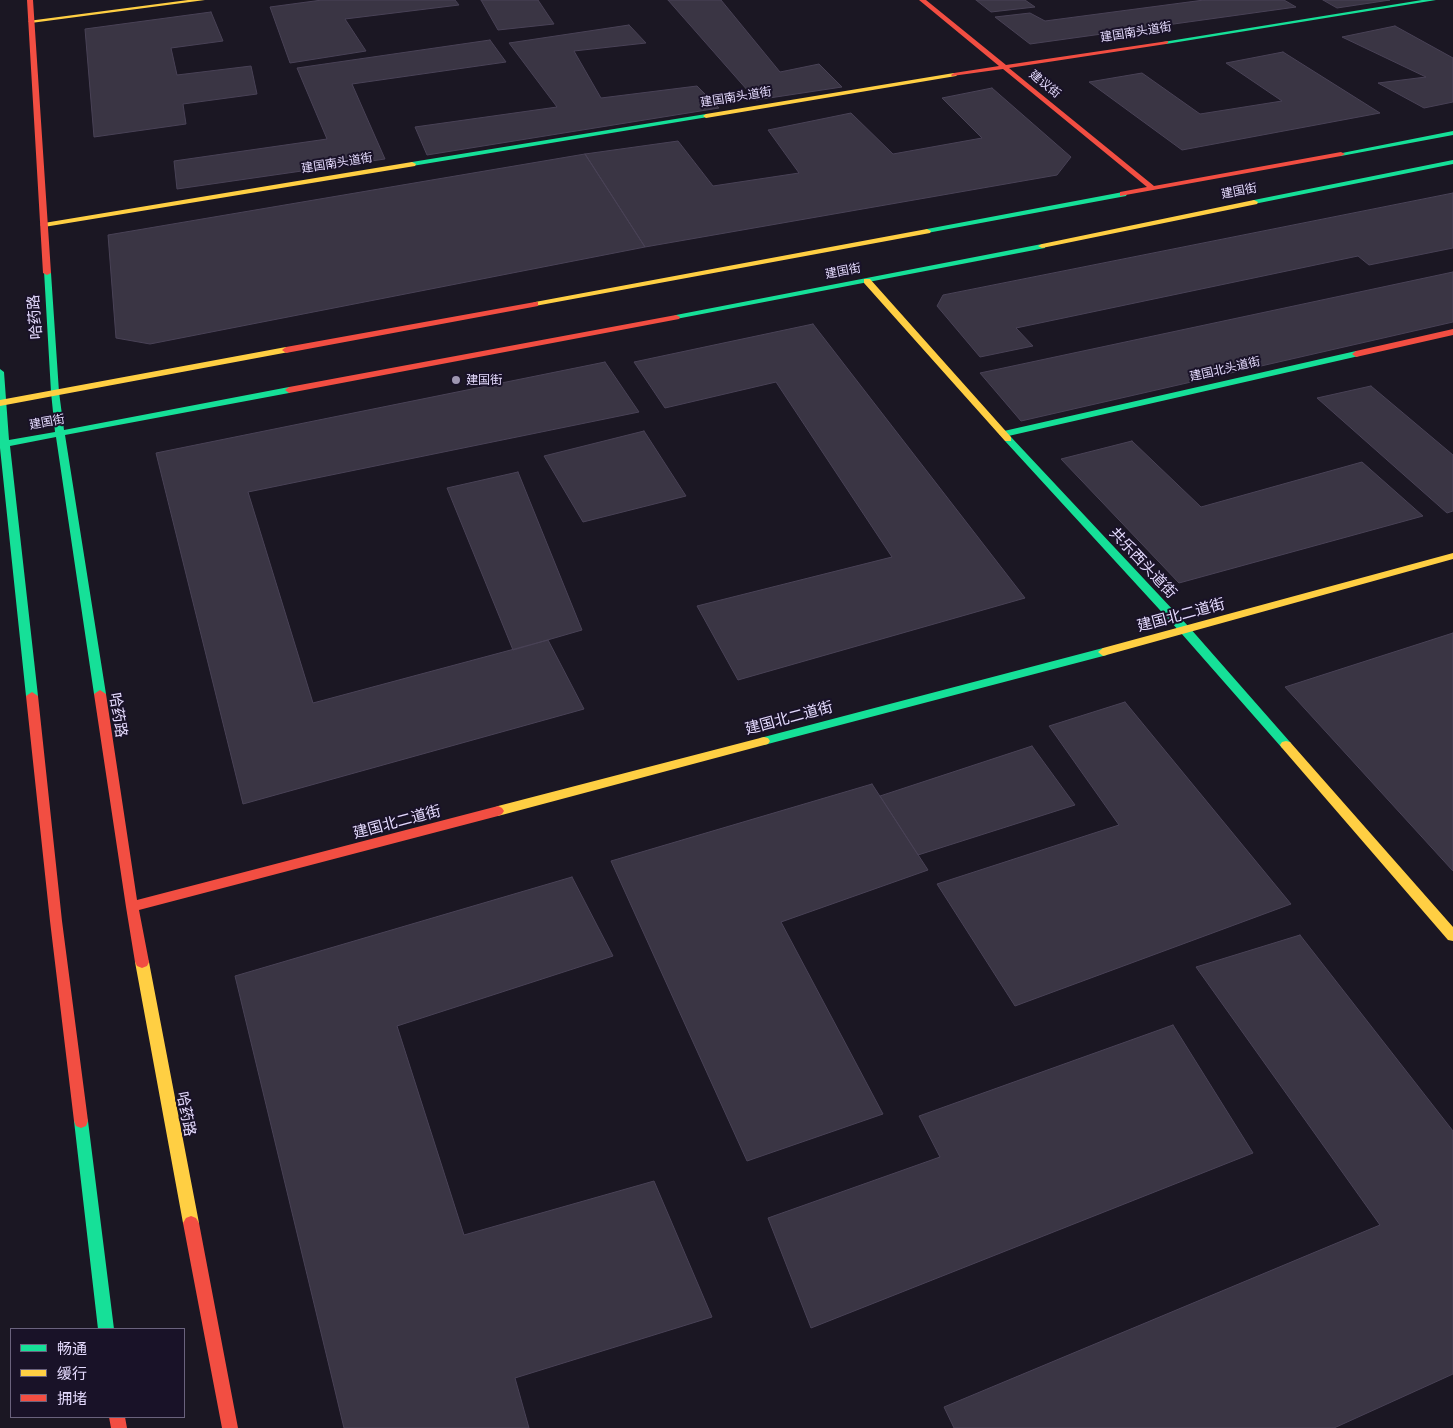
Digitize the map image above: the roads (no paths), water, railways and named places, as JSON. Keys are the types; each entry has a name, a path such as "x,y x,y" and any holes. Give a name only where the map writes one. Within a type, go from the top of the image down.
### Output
{"main road":[{"name":"哈药路","path":"30,0 55,392 60,434 132,907 230,1428"},
{"path":"31,21 202,0"},
{"name":"建议街","path":"922,0 1152,188"},
{"name":"建国南头道街","path":"44,225 1003,67 1433,0"},
{"name":"建国街","path":"0,403 1453,133"},
{"name":"建国街","path":"2,444 867,281 1453,162"},
{"name":"共乐西头道街","path":"867,281 1004,434 1185,630 1453,936"},
{"name":"建国北头道街","path":"1004,434 1453,332"},
{"path":"0,372 2,444 56,921 106,1328"},
{"name":"建国北二道街","path":"132,907 1185,630 1453,556"}],"place":[{"name":"建国街","path":"456,380"}]}
